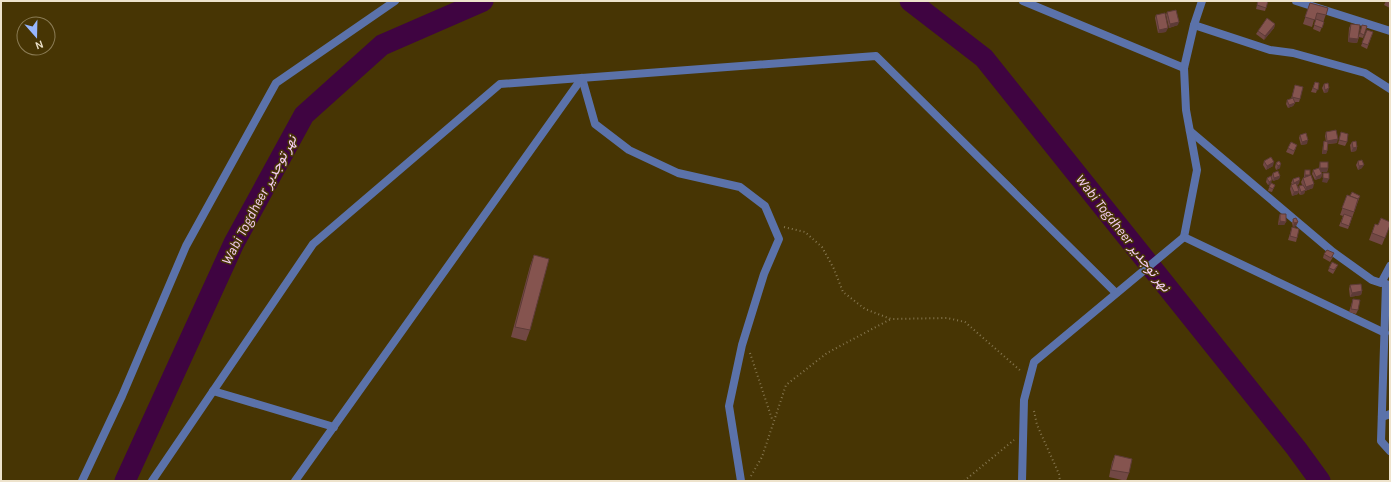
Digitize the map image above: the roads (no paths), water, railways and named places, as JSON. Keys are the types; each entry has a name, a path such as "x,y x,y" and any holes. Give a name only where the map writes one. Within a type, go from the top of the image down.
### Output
{"street":[{"path":"82,481 122,396 186,246 276,83 395,1"},
{"path":"1023,1 1184,68"},
{"path":"1022,481 1024,400 1034,362 1184,237 1197,170 1186,110 1184,68 1194,25 1202,1"},
{"path":"1296,1 1390,31"},
{"path":"1194,25 1270,50 1293,53 1365,73 1390,89"},
{"path":"152,481 313,244 500,84 876,56 1116,293"},
{"path":"582,78 595,124 628,150 678,173 740,187 765,206 779,239 764,274 745,336 730,406 741,481"},
{"path":"295,481 582,78"},
{"path":"1190,132 1333,252 1372,280 1386,284"},
{"path":"1184,237 1385,333"},
{"path":"1390,266 1386,284 1381,441 1390,451"},
{"path":"213,391 334,427"},
{"path":"1382,417 1390,414"}],"waterway":[{"name":"Wabi Togdheer نهر توجدير","path":"125,481 234,243 304,115 382,45 483,1"},
{"name":"Wabi Togdheer نهر توجدير","path":"910,1 984,58 1296,448 1320,481"}]}
